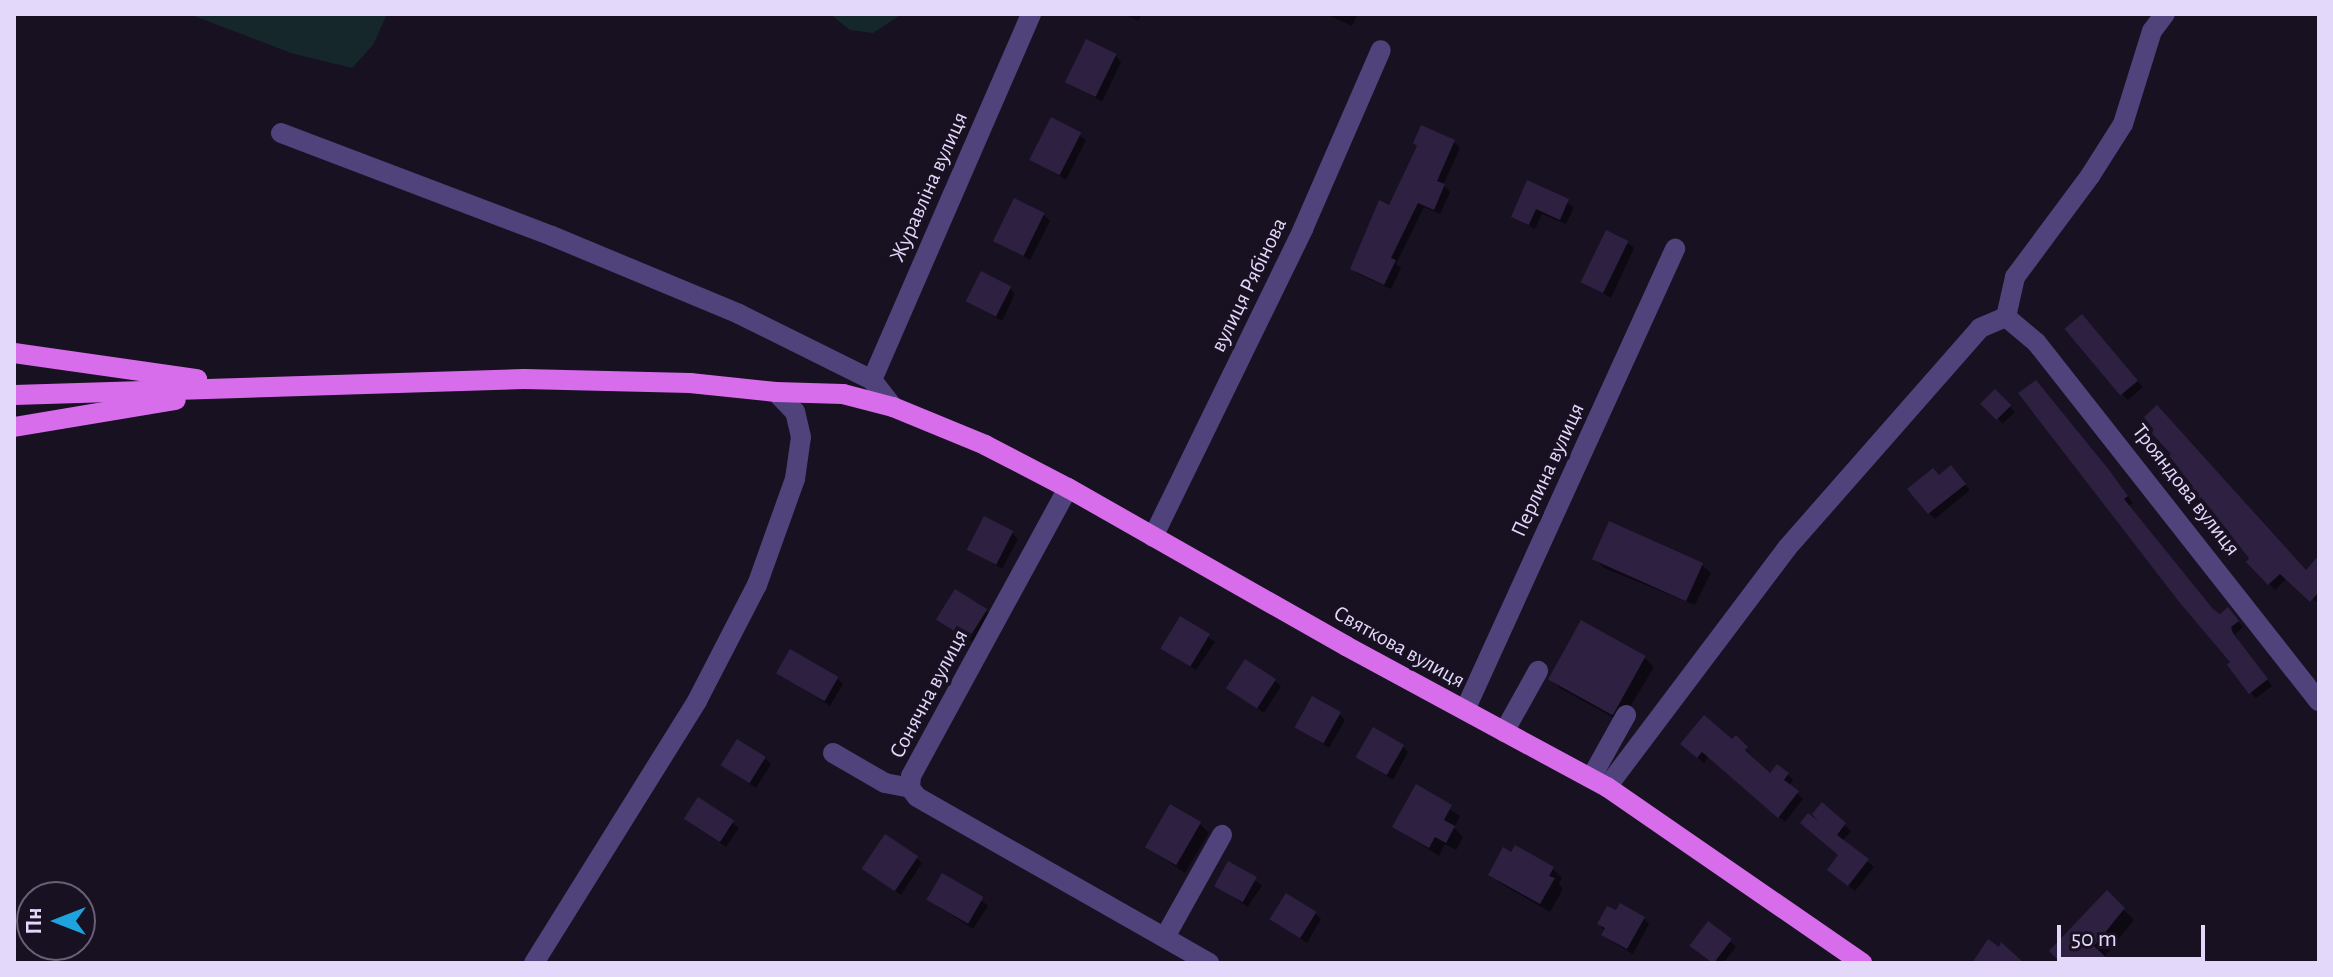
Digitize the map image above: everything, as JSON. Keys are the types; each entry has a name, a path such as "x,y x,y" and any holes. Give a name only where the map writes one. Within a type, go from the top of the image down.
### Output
{"main road":[{"path":"14,353 253,387"},
{"name":"Святкова вулиця","path":"253,387 524,379 690,383 776,392 843,394 893,407 985,445 1068,488 1599,783 1862,963"},
{"path":"14,395 253,387"},
{"path":"14,427 253,387"}],"street":[{"name":"Журавліна вулиця","path":"872,380 1031,14"},
{"path":"1599,783 1787,548 1980,328 2006,317 2015,277 2090,176 2123,124 2152,31 2165,14"},
{"name":"вулиця Рябінова","path":"1153,537 1303,229 1381,50"},
{"path":"281,133 552,236 739,314 872,380 893,407"},
{"name":"Перлина вулиця","path":"1465,710 1675,249"},
{"name":"Трояндова вулиця","path":"2006,317 2036,342 2319,701"},
{"path":"534,963 697,701 757,585 795,479 801,437 795,412 776,392"},
{"name":"Сонячна вулиця","path":"1068,488 911,776 910,788 917,797 1209,963"},
{"path":"1504,732 1538,671"},
{"path":"1599,783 1626,715"},
{"path":"833,753 885,783 910,788"},
{"path":"1165,937 1222,835"}],"shaded area":[{"path":"189,14 387,14 373,45 352,68 291,53"},
{"path":"830,14 902,14 873,33 850,30"}],"building":[{"path":"1086,39 1117,54 1096,97 1065,82"},
{"path":"1051,117 1081,132 1060,175 1029,160"},
{"path":"1421,125 1455,140 1437,181 1445,184 1434,210 1418,203 1391,258 1396,260 1384,285 1350,269 1379,200 1389,205 1417,146 1413,143"},
{"path":"1527,180 1569,199 1560,220 1536,209 1529,225 1511,217"},
{"path":"1014,198 1045,213 1024,256 993,241"},
{"path":"1606,230 1628,241 1603,293 1581,282"},
{"path":"981,271 1011,286 996,317 966,301"},
{"path":"2082,314 2138,381 2120,395 2064,329"},
{"path":"2036,380 2109,470 2128,496 2124,499 2213,609 2220,614 2228,607 2239,621 2231,627 2233,633 2268,679 2249,694 2227,665 2230,662 2180,603 2018,393"},
{"path":"1995,389 2011,405 1996,420 1980,404"},
{"path":"2157,405 2306,570 2319,555 2319,592 2310,602 2280,574 2268,585 2246,562 2249,558 2222,526 2162,462 2171,454 2140,421"},
{"path":"1951,465 1966,484 1928,514 1907,489 1933,468 1939,475"},
{"path":"984,516 1013,531 996,565 967,550"},
{"path":"1609,521 1703,563 1686,601 1592,559"},
{"path":"955,589 987,609 968,640 936,620"},
{"path":"1180,616 1210,634 1190,667 1160,649"},
{"path":"1581,620 1646,656 1613,715 1548,679"},
{"path":"790,649 838,677 824,701 776,673"},
{"path":"1245,659 1276,679 1257,709 1226,688"},
{"path":"1312,696 1341,712 1323,743 1295,727"},
{"path":"1704,715 1732,739 1736,735 1748,747 1745,750 1770,773 1777,764 1789,773 1784,780 1799,791 1778,818 1702,752 1697,758 1680,744"},
{"path":"1373,727 1404,745 1387,775 1356,757"},
{"path":"737,739 766,757 749,783 721,765"},
{"path":"1416,784 1452,805 1444,820 1455,826 1446,843 1435,837 1429,848 1392,827"},
{"path":"698,797 734,820 720,842 684,819"},
{"path":"1822,802 1846,823 1837,835 1869,859 1848,886 1827,870 1838,855 1800,823 1808,813 1818,821 1812,814"},
{"path":"1170,804 1201,822 1176,865 1145,847"},
{"path":"885,834 918,856 895,891 862,869"},
{"path":"1515,845 1554,867 1549,876 1555,878 1540,904 1488,875 1503,847 1511,852"},
{"path":"1228,861 1257,877 1243,902 1214,886"},
{"path":"942,873 984,897 968,924 926,900"},
{"path":"2107,890 2125,908 2094,946 2112,963 2061,963 2049,951"},
{"path":"1286,893 1317,912 1300,938 1270,919"},
{"path":"1620,903 1645,917 1627,949 1601,935 1605,928 1597,924 1607,906 1616,910"},
{"path":"1708,921 1732,939 1714,963 1689,946"},
{"path":"1988,939 1999,947 2001,942 2024,963 1972,963"}]}
